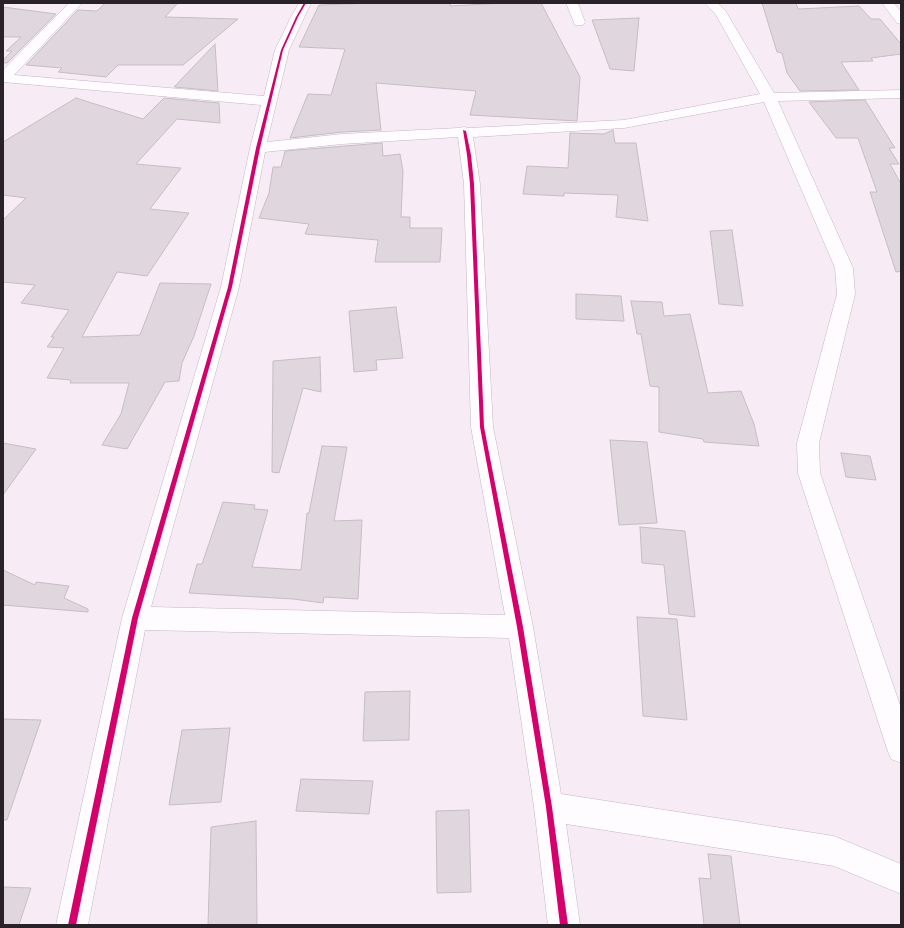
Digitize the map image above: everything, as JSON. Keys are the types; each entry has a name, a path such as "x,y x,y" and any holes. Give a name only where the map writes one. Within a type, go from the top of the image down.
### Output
{"street":[{"path":"3,78 76,3"},
{"path":"72,925 135,618 230,287 258,148 282,50 296,17 305,3"},
{"path":"572,3 579,22"},
{"path":"711,3 721,13 769,97 844,268 846,294 808,443 808,473 901,749"},
{"path":"888,3 901,20"},
{"path":"3,78 269,101"},
{"path":"258,148 342,139 464,131 624,124 769,97 901,94"},
{"path":"464,131 469,156 472,184 482,427 520,627 549,807 564,925"},
{"path":"135,618 520,627"},
{"path":"549,807 834,851 901,879"}],"building":[{"path":"105,3 178,3 165,17 238,19 183,65 118,65 106,77 58,72 62,68 26,65 78,10 97,11"},
{"path":"451,3 450,6 504,3 541,3 580,77 577,121 470,115 476,91 376,83 381,130 342,132 290,138 308,94 331,95 345,49 299,47 319,5"},
{"path":"762,3 796,3 798,9 859,6 871,19 880,19 901,44 901,54 871,58 873,61 841,62 859,90 800,91 787,73 782,53 777,52"},
{"path":"3,7 56,14 7,63 3,63 3,60 12,51 6,51 21,37 3,37"},
{"path":"639,18 634,71 610,69 592,20"},
{"path":"215,44 218,91 174,87"},
{"path":"76,98 143,119 164,98 219,103 220,123 177,119 136,164 181,168 150,209 189,213 147,276 117,272 82,337 140,335 160,283 211,284 194,336 182,363 179,381 165,382 127,449 102,445 121,414 129,383 70,383 71,380 47,378 64,348 47,347 54,337 51,337 69,310 21,303 35,285 3,282 3,220 26,198 3,195 3,142"},
{"path":"865,100 895,148 889,148 899,164 890,164 901,184 901,271 896,272 870,192 877,192 858,138 836,138 809,102"},
{"path":"613,130 615,143 636,143 648,221 616,217 618,195 564,193 564,196 523,194 527,166 568,168 570,133 604,134"},
{"path":"382,143 383,156 400,154 403,171 401,217 410,217 410,228 442,228 440,262 375,262 378,240 305,234 309,224 259,218 269,193 273,167 281,167 285,151"},
{"path":"732,230 743,306 719,304 710,231"},
{"path":"576,294 621,296 624,321 576,319"},
{"path":"631,301 662,302 664,316 690,314 708,393 741,391 754,424 759,446 704,442 703,439 659,432 659,387 650,386 641,334 637,334"},
{"path":"396,307 403,358 376,360 377,370 354,372 349,311"},
{"path":"320,357 321,392 303,388 279,473 272,472 273,361"},
{"path":"610,440 647,442 657,523 619,525"},
{"path":"3,443 36,449 3,495"},
{"path":"322,446 347,447 334,521 362,520 358,599 324,597 323,603 293,599 189,593 197,564 202,564 223,502 255,505 254,509 268,510 252,567 301,570 307,513 309,513"},
{"path":"841,453 870,456 876,480 846,477"},
{"path":"640,527 685,531 695,617 669,614 664,565 642,563"},
{"path":"3,570 35,585 36,582 69,586 64,598 88,609 88,612 3,605"},
{"path":"637,617 677,619 687,720 643,716"},
{"path":"410,691 409,740 363,741 365,692"},
{"path":"3,719 41,720 7,820 3,820"},
{"path":"230,728 221,802 169,805 182,730"},
{"path":"301,779 373,781 369,814 296,811"},
{"path":"469,810 471,892 437,893 436,811"},
{"path":"256,821 257,925 208,925 211,827"},
{"path":"708,854 731,856 740,925 704,925 699,878 711,879"},
{"path":"3,887 31,888 19,925 3,925"}],"cycle path":[{"path":"72,925 135,618 230,287 258,148 282,50 305,3"},
{"path":"464,131 469,155 472,184 482,427 520,627 549,807 564,925"}]}
